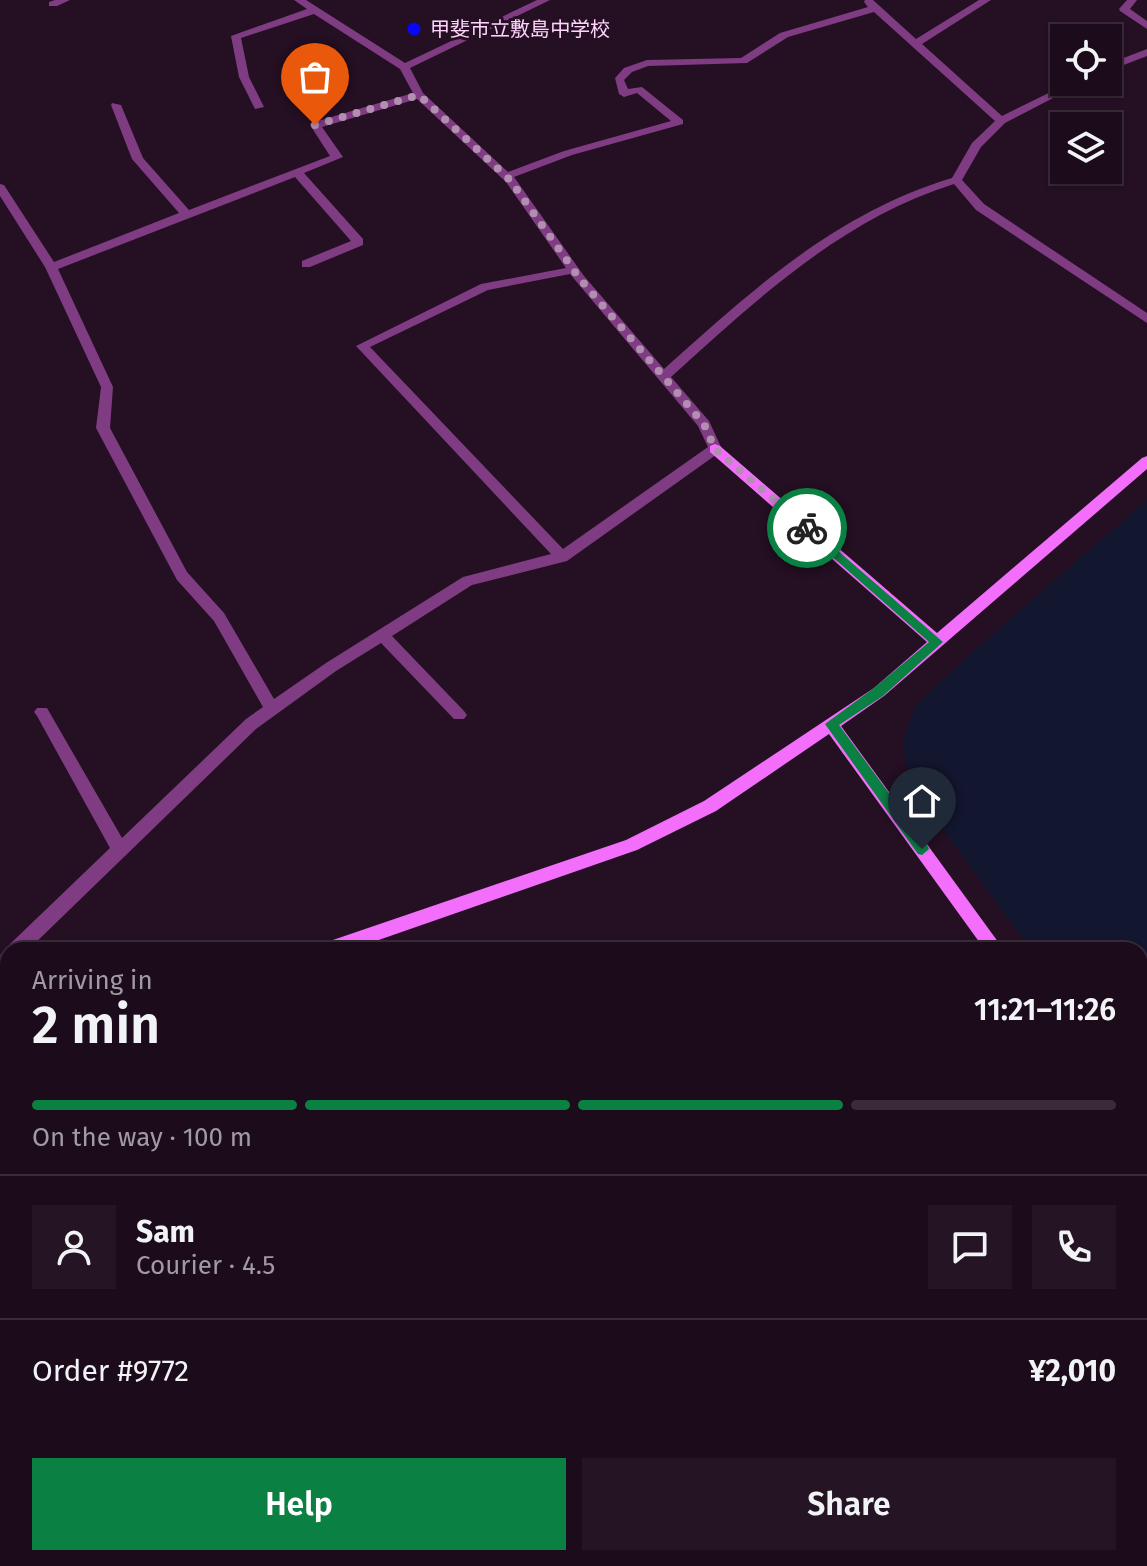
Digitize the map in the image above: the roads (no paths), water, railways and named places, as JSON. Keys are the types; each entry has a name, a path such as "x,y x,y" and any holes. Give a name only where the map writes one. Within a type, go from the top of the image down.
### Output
{"street":[{"path":"53,4 65,0"},
{"path":"299,0 404,67 419,95 506,176 573,270 704,424 715,449 937,642"},
{"path":"404,67 545,0"},
{"path":"915,44 986,0"},
{"path":"1132,0 1124,9 1147,26"},
{"path":"506,176 568,153 679,122 638,89 624,94 619,80 628,70 647,63 729,64 743,61 784,35 871,4 1001,121"},
{"path":"259,107 244,77 236,36 315,10"},
{"path":"1122,62 1147,52"},
{"path":"51,267 337,157 315,125 419,95"},
{"path":"665,376 771,282 846,230 931,186 956,180 976,145 1001,121 1051,96"},
{"path":"116,105 138,159 187,215"},
{"path":"297,172 359,242 306,264"},
{"path":"956,180 980,207 1147,319"},
{"path":"0,187 51,267 107,387 103,428 182,576 219,617 272,709"},
{"path":"562,557 362,346 485,287 573,270"},
{"path":"24,942 251,724 272,709 468,581 562,557 715,449"},
{"path":"350,942 631,845 710,806 879,692 1147,461"},
{"path":"382,635 459,715"},
{"path":"42,712 120,850"},
{"path":"831,724 989,942"}],"place":[{"name":"甲斐市立敷島中学校","path":"414,29"}]}
